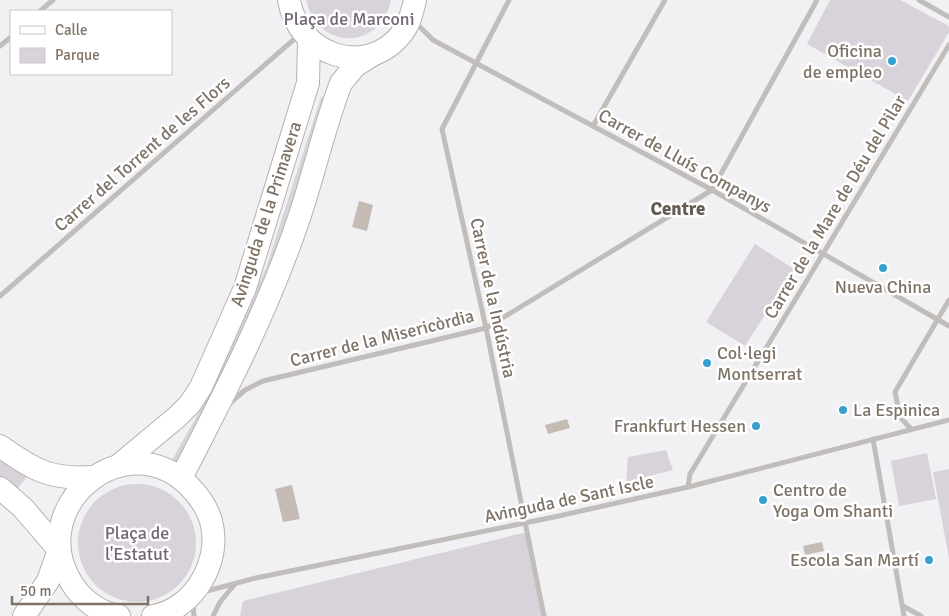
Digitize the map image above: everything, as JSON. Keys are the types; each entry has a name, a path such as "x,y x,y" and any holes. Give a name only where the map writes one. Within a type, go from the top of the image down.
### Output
{"street":[{"path":"41,10 53,0"},
{"path":"289,0 293,18 305,37 316,47 334,55 354,58 374,54 390,45 402,33 413,9"},
{"name":"Carrer de la Indústria","path":"509,0 442,129 486,328 544,616"},
{"path":"593,126 665,0"},
{"name":"Carrer de la Misericòrdia","path":"209,424 245,390 263,381 486,328 712,190 817,0"},
{"path":"919,0 949,17"},
{"name":"Carrer de Lluís Companys","path":"413,9 420,30 433,40 712,190 949,326"},
{"path":"0,46 10,37"},
{"name":"Carrer del Torrent de les Flors","path":"0,296 305,37"},
{"name":"Avinguda de la Primavera","path":"118,466 190,404 200,387 245,288 308,83 305,37"},
{"name":"Carrer de la Mare de Déu del Pilar","path":"688,487 690,474 949,45"},
{"name":"Avinguda de la Primavera","path":"181,478 224,398 269,298 299,218 341,83 354,66 374,54"},
{"path":"910,428 900,417 895,392 936,319 949,300"},
{"name":"Avinguda de Sant Iscle","path":"193,605 236,583 688,487 910,428 949,420"},
{"path":"873,439 904,616"},
{"path":"0,446 22,461 56,477 93,477"},
{"path":"24,616 48,581 59,550 60,529 66,509 77,491 93,477 118,466 147,465 162,468 181,478 200,497 211,521 214,547 207,573 193,605 180,604 153,616"},
{"path":"0,488 23,508 59,550 65,572 76,590 93,605 116,616"},
{"path":"213,616 220,602 236,583"},
{"path":"903,606 921,616"},
{"path":"89,616 97,613 116,616"}],"green space":[{"name":"Plaça de Marconi","path":"306,0 391,0 385,17 375,29 362,36 349,38 335,36 323,29 313,17"},
{"path":"830,0 900,0 949,26 949,32 908,101 807,44"},
{"path":"321,97 326,97 316,137 260,302 179,462 172,460 199,412 266,268"},
{"path":"755,244 794,269 745,346 706,322"},
{"path":"666,450 673,470 626,482 628,457"},
{"path":"927,453 936,499 899,506 891,461"},
{"path":"0,456 29,474 17,489 0,477"},
{"path":"949,469 949,559 933,472"},
{"name":"Plaça de l'Estatut","path":"137,484 160,488 179,501 192,520 196,543 192,566 179,585 160,598 137,602 114,598 95,585 82,566 78,543 82,520 95,501 114,488"},
{"path":"527,532 544,616 240,616 243,601"}],"shaded area":[{"path":"359,201 373,205 367,231 352,227"},
{"path":"567,419 570,428 548,434 545,425"},
{"path":"292,485 300,519 283,522 275,489"},
{"path":"822,542 824,551 805,555 803,546"}],"place":[{"name":"Oficina de empleo","path":"892,61"},
{"name":"Nueva China","path":"883,268"},
{"name":"Col·legi Montserrat","path":"707,363"},
{"name":"La Espinica","path":"843,410"},
{"name":"Frankfurt Hessen","path":"756,426"},
{"name":"Centro de Yoga Om Shanti","path":"763,500"},
{"name":"Escola San Martí","path":"929,560"}],"district":[{"name":"Centre","path":"678,209"}]}
